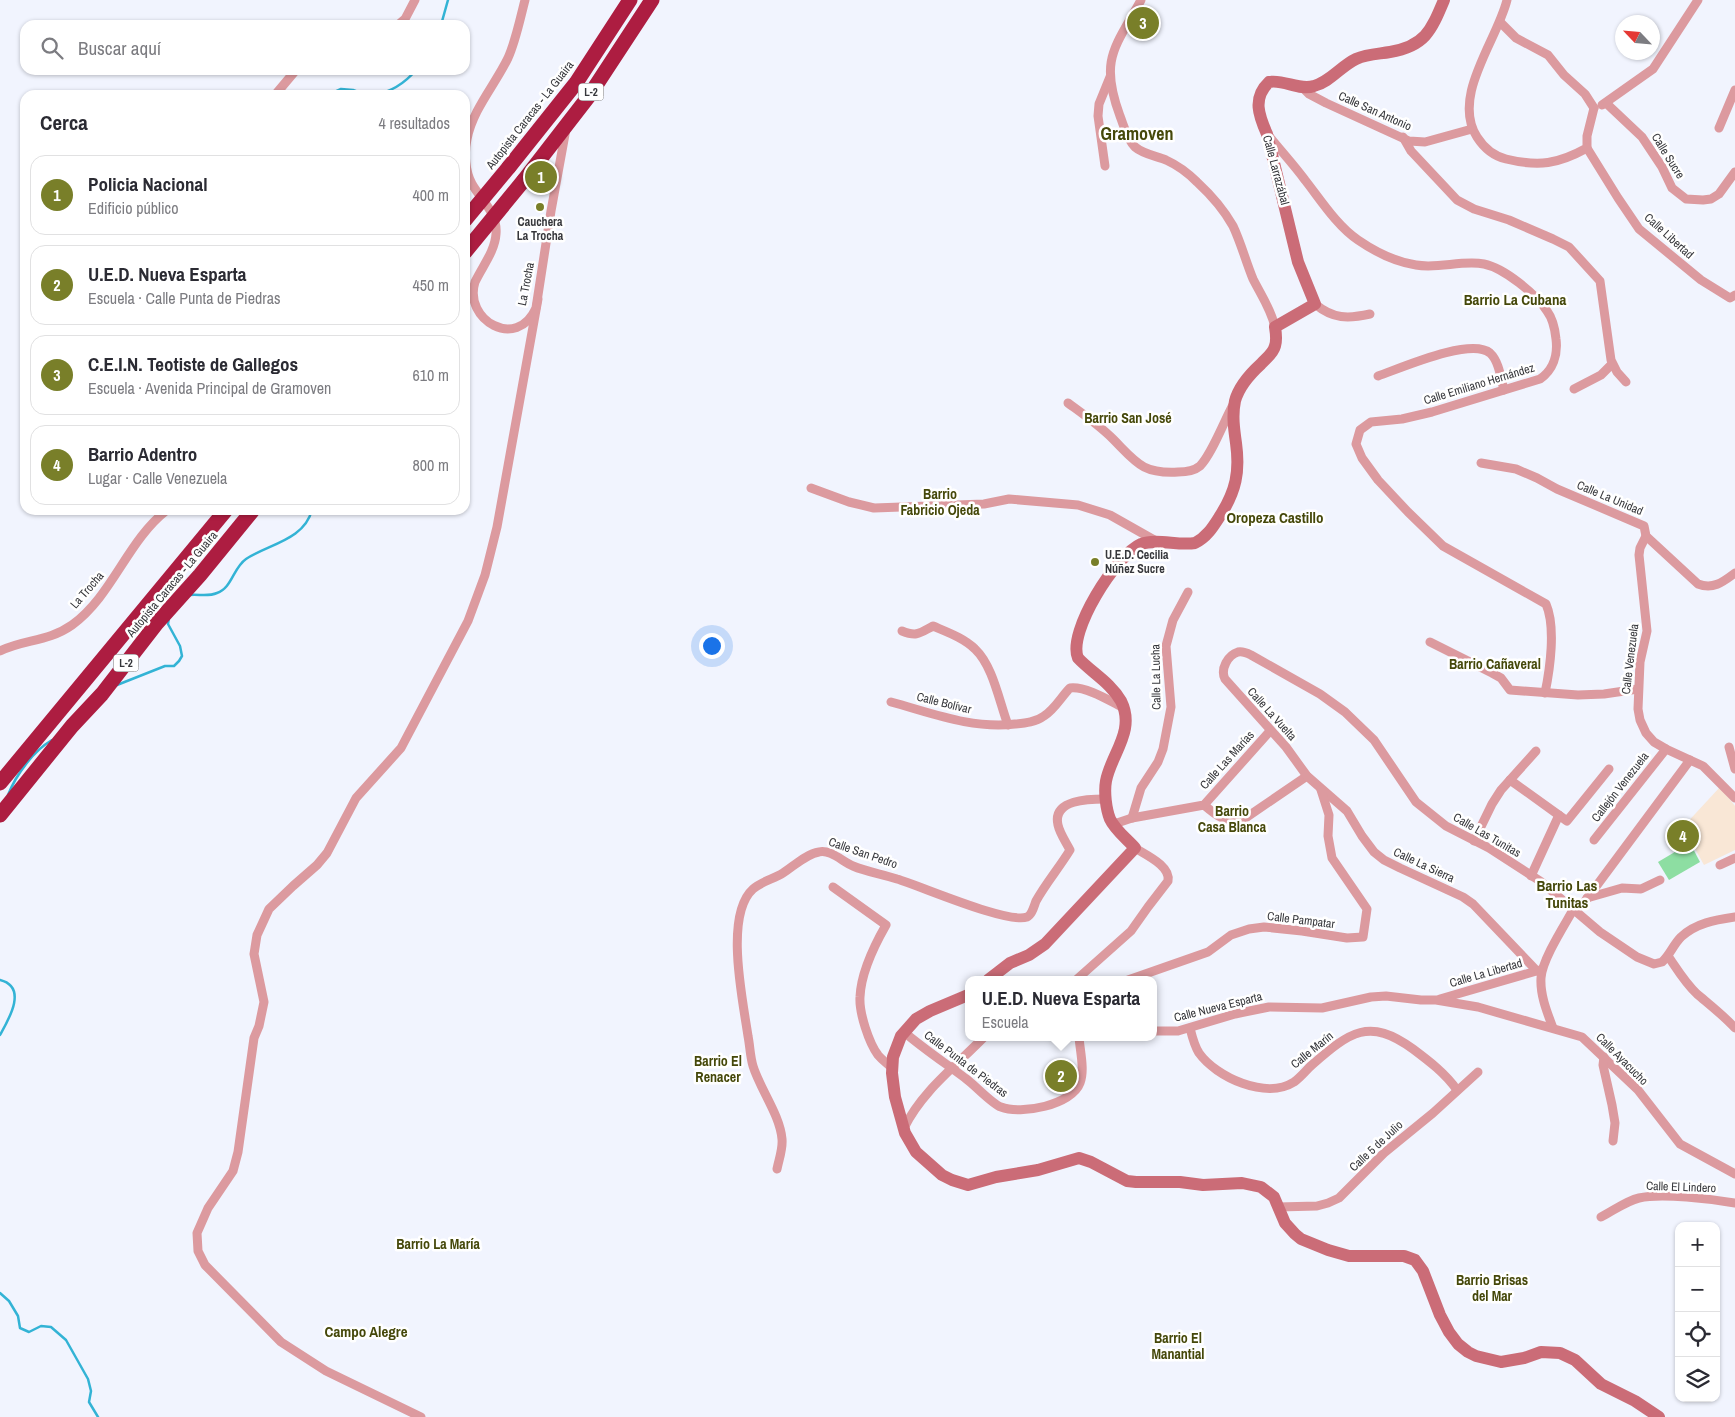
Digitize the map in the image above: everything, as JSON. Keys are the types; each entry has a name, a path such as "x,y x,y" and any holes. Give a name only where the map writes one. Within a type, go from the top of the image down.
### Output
{"highway":[{"name":"Autopista Caracas - La Guaira","path":"470,214 576,83 630,0"},
{"name":"L-2","path":"470,246 566,126 652,0"},
{"name":"Autopista Caracas - La Guaira","path":"0,783 222,515"},
{"name":"Autopista Caracas - La Guaira","path":"0,815 249,515"}],"street":[{"path":"404,20 415,0"},
{"name":"La Trocha","path":"470,128 507,59 526,0"},
{"path":"1068,403 1102,429 1137,463 1152,470 1170,473 1185,472 1199,466 1209,452 1244,382 1271,354 1275,346 1273,317 1254,280 1233,227 1226,216 1190,175 1167,161 1141,151 1130,141 1114,99 1110,77 1115,46 1120,34 1141,0"},
{"path":"1302,87 1313,86 1322,82 1358,58 1403,49 1421,41 1433,24 1444,0"},
{"path":"1500,22 1516,38 1548,56 1564,75 1585,94 1594,108 1587,148 1554,162 1525,163 1502,158 1495,154 1486,148 1472,129 1468,104 1470,92 1500,22 1507,0"},
{"path":"1594,108 1606,103 1653,69 1698,0"},
{"path":"278,90 292,75"},
{"path":"1105,166 1098,116 1099,104 1110,77"},
{"name":"Calle Larrazábal","path":"1302,87 1281,81 1269,82 1264,86 1257,109 1267,134 1298,262 1315,304"},
{"name":"Calle San Antonio","path":"1302,87 1309,94 1326,103 1410,141 1425,142 1472,129"},
{"path":"1719,128 1735,90"},
{"name":"Calle Sucre","path":"1606,103 1642,137 1662,166 1672,188 1686,199 1711,199 1719,194 1735,172"},
{"name":"La Trocha","path":"470,179 489,208 496,226 494,245 474,282 472,294 475,305 485,319 495,326 513,329 529,320 533,315 538,299 566,126"},
{"name":"Calle Emiliano Hernández","path":"1267,134 1347,231 1364,244 1414,265 1477,264 1493,267 1519,284 1541,302 1548,312 1555,328 1557,346 1552,368 1540,379 1432,412 1402,419 1371,422 1360,430 1356,444 1362,458 1378,480 1443,546 1546,604 1549,614 1552,646 1545,693"},
{"path":"1403,137 1411,150 1457,200 1474,209 1509,220 1569,247 1600,281 1612,364 1626,382"},
{"name":"Calle Libertad","path":"1587,148 1639,229 1701,280 1730,298 1735,295"},
{"path":"421,1417 410,1414 326,1371 282,1342 205,1265 198,1251 197,1233 208,1208 233,1171 238,1152 254,1038 260,1026 264,1002 254,954 257,935 269,909 316,865 326,853 356,798 401,748 468,621 485,575 497,527 538,299"},
{"path":"1275,327 1315,304 1330,314 1349,318 1370,314"},
{"path":"1378,376 1458,349 1480,348 1491,354 1495,360 1504,390"},
{"path":"1574,390 1602,375 1612,364"},
{"path":"1080,976 1131,931 1168,881 1168,873 1163,867 1135,848 1110,818 1106,798 1106,780 1119,750 1124,730 1124,708 1115,692 1078,658 1075,652 1076,642 1091,605 1117,564 1126,554 1142,544 1194,543 1208,534 1222,512 1237,479 1238,456 1233,426 1235,400"},
{"name":"Calle La Unidad","path":"1481,463 1516,470 1537,478 1557,489 1644,526 1646,536 1698,584 1712,586 1721,583 1735,573"},
{"path":"811,488 849,502 874,508 984,504 1010,499 1078,505 1110,515 1158,543"},
{"name":"La Trocha","path":"0,651 14,645 51,636 72,625 82,617 100,598 144,534 162,515"},
{"name":"Calle Venezuela","path":"1646,536 1639,555 1648,631 1640,662 1638,689 1640,720 1646,733 1654,742 1702,766 1735,798"},
{"name":"Calle La Lucha","path":"1132,818 1141,788 1158,762 1164,742 1171,706 1166,646 1173,620 1188,592"},
{"path":"902,631 912,635 919,634 933,626 965,641 974,648 988,670 1008,725"},
{"path":"1430,642 1501,678 1510,690 1578,695 1604,694 1638,689"},
{"name":"Calle Las Tunitas","path":"1223,667 1237,652 1242,652 1258,659 1334,704 1365,730 1416,802 1446,826 1489,848 1531,876 1600,932 1637,957 1654,964 1662,962 1668,956"},
{"name":"Calle La Vuelta","path":"1223,667 1222,674 1225,679 1286,747 1306,776"},
{"name":"Calle Bolívar","path":"891,702 965,722 1008,725 1024,723 1043,717 1070,688 1094,693 1124,708"},
{"name":"Calle Las Marías","path":"1114,824 1132,818 1204,805 1270,731"},
{"path":"1729,747 1735,769"},
{"name":"Callejón Venezuela","path":"1594,840 1666,749"},
{"path":"1474,841 1492,804 1536,751"},
{"path":"1553,1028 1543,994 1540,970 1574,910 1588,898 1690,760"},
{"path":"1510,780 1567,821 1609,770"},
{"path":"1204,805 1225,820 1244,819 1306,776"},
{"name":"Calle La Sierra","path":"1306,776 1347,811 1374,852 1400,868 1463,897 1473,904 1540,970"},
{"name":"Calle Pampatar","path":"1139,976 1208,952 1231,935 1249,929 1264,927 1347,938 1363,937 1366,910 1332,858 1328,836 1329,815 1321,790"},
{"name":"Calle San Pedro","path":"777,1169 782,1147 782,1137 777,1120 751,1061 738,976 740,915 742,906 753,889 782,874 804,858 817,852 826,852 866,870 897,878 986,911 1015,918 1027,917 1070,850 1058,826 1057,818 1060,811 1065,805 1073,802 1106,798"},
{"path":"1531,876 1559,815"},
{"path":"993,976 1010,963 1029,955 1045,944 1135,848"},
{"path":"1735,858 1720,865 1735,862"},
{"path":"1588,898 1622,888 1641,889 1660,880"},
{"path":"833,887 886,925 871,956 862,983 860,998 867,1032 873,1048 879,1057 892,1068"},
{"path":"1735,917 1701,924 1692,929 1680,938 1668,956 1696,993 1722,1013 1735,1028"},
{"name":"Calle La Libertad","path":"1436,1000 1540,970"},
{"path":"965,996 916,1019 904,1032 897,1044 893,1057 892,1068 895,1097 910,1144 928,1164 942,1175 968,1185 996,1177 1038,1170 1079,1158 1127,1180 1136,1182 1242,1183 1255,1185 1268,1191 1274,1198 1285,1223 1295,1234 1328,1250 1349,1256 1404,1256 1415,1260 1423,1271 1440,1315 1458,1344 1468,1352 1476,1356 1501,1362 1524,1358 1541,1352 1560,1353 1575,1360 1601,1384 1635,1401 1660,1417"},
{"name":"Calle Nueva Esparta","path":"1157,1031 1190,1028 1235,1014 1269,1007 1322,1008 1347,1004 1362,998 1379,997 1436,1000"},
{"name":"Calle Ayacucho","path":"1436,1000 1478,1007 1582,1037 1638,1090 1680,1144 1735,1174"},
{"name":"Calle Marín","path":"1190,1028 1196,1047 1209,1064 1227,1076 1250,1086 1282,1087 1294,1082 1328,1051 1360,1032 1375,1030 1392,1035 1410,1047 1449,1078 1457,1090"},
{"name":"Calle Punta de Piedras","path":"904,1032 951,1069 966,1078 1001,1108 1016,1110 1047,1106 1059,1101 1078,1088 1082,1075 1079,1041"},
{"path":"904,1128 922,1100 936,1083 980,1041"},
{"path":"1604,1056 1603,1065 1615,1123 1613,1140"},
{"name":"Calle 5 de Julio","path":"1278,1207 1316,1206 1339,1198 1384,1153 1433,1113 1478,1072"},
{"name":"Calle El Lindero","path":"1601,1218 1637,1198 1650,1196 1735,1203"}],"shaded area":[{"path":"1720,787 1735,806 1735,850 1704,865 1683,827"}],"green space":[{"path":"1690,843 1700,862 1669,880 1658,862"}],"waterway":[{"path":"442,20 448,0"},
{"path":"390,90 411,75"},
{"path":"339,90 353,90"},
{"path":"190,595 210,595 222,590 246,559 294,535 302,528 310,515"},
{"path":"117,685 165,666 174,666 179,661 182,656 180,646 168,624 169,618"},
{"path":"8,795 26,764 38,750 52,740"},
{"path":"0,980 13,989 15,996 8,1021 0,1035"},
{"path":"0,1293 9,1301 18,1316 20,1328 29,1332 41,1326 51,1327 66,1340 88,1379 91,1391 89,1402 98,1417"}],"place":[{"name":"C.E.I.N. Teotiste de Gallegos","path":"1143,23"},
{"name":"Policia Nacional","path":"541,177"},
{"name":"Cauchera La Trocha","path":"540,207"},
{"name":"U.E.D. Cecilia Núñez Sucre","path":"1095,562"},
{"name":"Barrio Adentro","path":"1683,836"},
{"name":"U.E.D. Nueva Esparta","path":"1061,1076"}],"district":[{"name":"Gramoven","path":"1137,133"},
{"name":"Barrio La Cubana","path":"1515,299"},
{"name":"Barrio San José","path":"1128,418"},
{"name":"Barrio Fabricio Ojeda","path":"940,502"},
{"name":"Oropeza Castillo","path":"1275,517"},
{"name":"Barrio Cañaveral","path":"1495,664"},
{"name":"Barrio Casa Blanca","path":"1232,820"},
{"name":"Barrio Las Tunitas","path":"1567,894"},
{"name":"Barrio El Renacer","path":"718,1070"},
{"name":"Barrio La María","path":"438,1244"},
{"name":"Barrio Brisas del Mar","path":"1492,1288"},
{"name":"Campo Alegre","path":"366,1331"},
{"name":"Barrio El Manantial","path":"1178,1346"}]}
